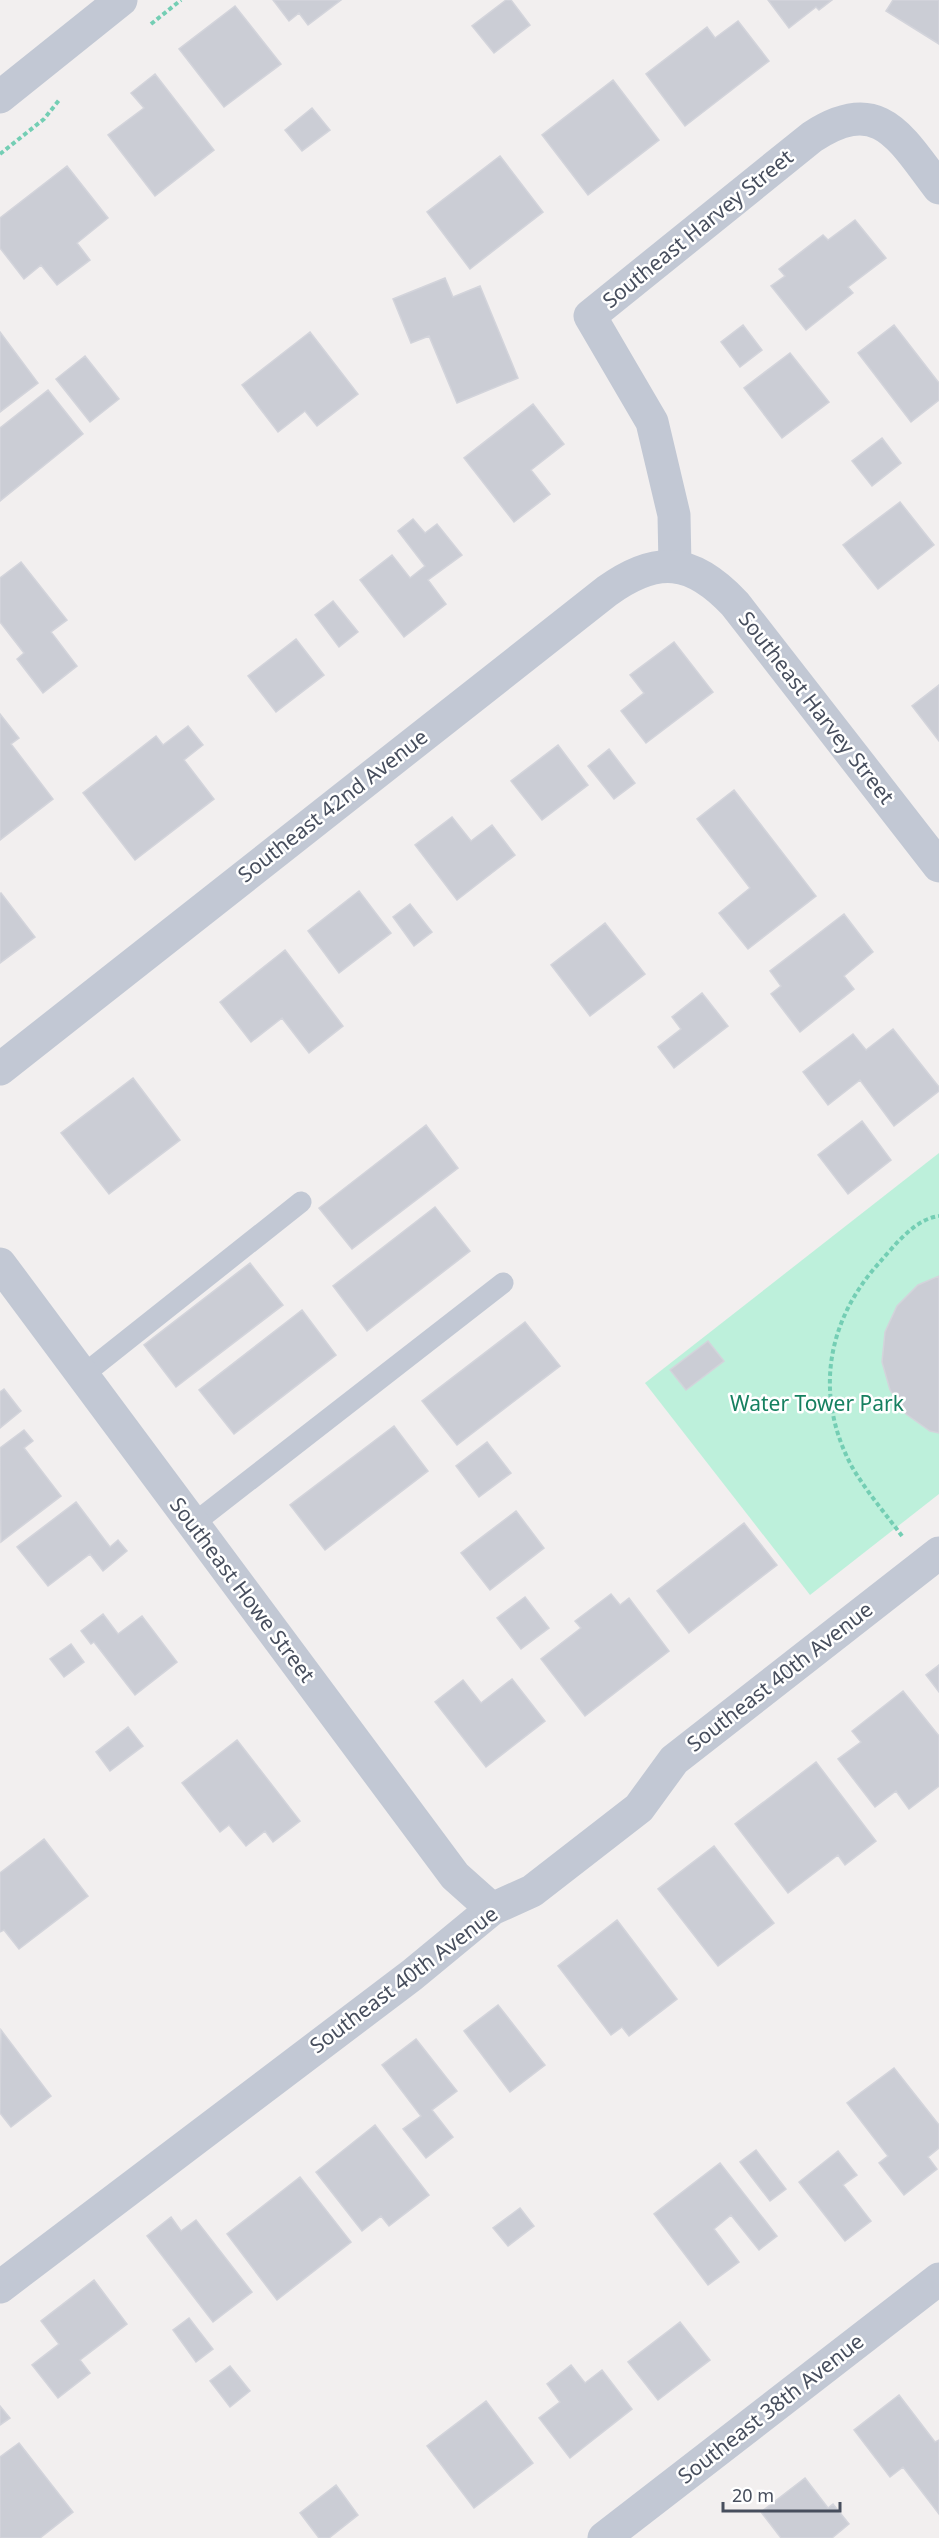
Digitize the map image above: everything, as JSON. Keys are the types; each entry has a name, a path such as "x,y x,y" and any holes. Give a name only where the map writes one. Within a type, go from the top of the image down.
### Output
{"street":[{"path":"0,97 121,0"},
{"name":"Southeast Harvey Street","path":"939,188 888,127 861,117 834,123 812,137 590,316 652,422 674,515 675,566 706,578 735,604 939,866"},
{"name":"Southeast 42nd Avenue","path":"0,1069 607,591 644,570 657,566 675,566"},
{"name":"Southeast Howe Street","path":"0,1264 455,1876 492,1909"},
{"name":"Southeast 40th Avenue","path":"0,2288 412,1975 492,1909 532,1891 639,1808 674,1760 931,1559"},
{"name":"Southeast 38th Avenue","path":"604,2538 939,2279"}],"lane":[{"path":"82,1375 301,1202"},
{"path":"193,1524 503,1283"}],"path":[{"path":"931,1559 851,1465 838,1432 830,1372 837,1328 868,1275 913,1228 939,1216"}],"green space":[{"name":"Water Tower Park","path":"939,1153 939,1494 810,1595 645,1383"}],"building":[{"path":"273,0 341,0 308,25 299,13 289,21"},
{"path":"506,0 511,0 530,25 494,53 472,26"},
{"path":"768,0 832,0 819,10 816,7 789,28"},
{"path":"893,0 939,0 939,44 886,11"},
{"path":"235,6 281,64 224,107 179,49"},
{"path":"738,21 769,61 685,126 646,74 707,27 715,38"},
{"path":"155,74 214,150 155,196 108,135 144,108 131,93"},
{"path":"613,80 659,140 588,195 542,135"},
{"path":"312,108 330,130 302,151 285,130"},
{"path":"500,156 543,212 470,269 427,212"},
{"path":"67,166 108,218 77,243 90,260 57,285 41,265 24,279 0,248 0,218"},
{"path":"855,220 886,258 848,287 853,293 806,330 771,286 785,276 779,269 823,235 828,240"},
{"path":"445,278 453,297 480,286 518,378 457,403 429,336 411,343 393,299"},
{"path":"743,325 762,350 740,367 721,342"},
{"path":"894,325 939,383 939,400 911,422 858,353"},
{"path":"0,332 38,383 0,412"},
{"path":"310,332 358,394 317,426 305,411 278,432 242,385"},
{"path":"790,353 829,402 782,438 744,388"},
{"path":"85,356 119,399 90,422 56,379"},
{"path":"48,390 83,434 0,501 0,428"},
{"path":"533,404 564,444 531,470 550,494 514,522 464,458"},
{"path":"882,438 901,463 872,486 852,461"},
{"path":"900,502 934,545 878,589 843,545"},
{"path":"413,519 425,533 437,524 462,555 428,580 446,604 404,637 360,580 392,555 410,578 425,566 398,531"},
{"path":"21,562 67,620 51,632 77,666 43,693 17,659 24,653 0,622 0,578"},
{"path":"333,601 358,632 339,647 315,615"},
{"path":"296,639 324,675 276,712 248,676"},
{"path":"674,642 713,692 646,743 621,711 644,693 630,675"},
{"path":"939,685 939,741 912,706"},
{"path":"0,714 19,738 11,744 53,799 0,840"},
{"path":"188,726 203,745 184,760 214,799 135,860 83,793 156,736 163,745"},
{"path":"558,745 588,785 542,820 511,781"},
{"path":"609,749 635,783 614,799 588,766"},
{"path":"734,790 816,896 748,949 719,913 750,888 697,819"},
{"path":"452,817 471,841 492,825 515,855 457,900 415,845"},
{"path":"359,891 391,933 339,973 308,931"},
{"path":"0,894 35,937 0,963"},
{"path":"410,904 432,932 414,946 393,917"},
{"path":"844,914 873,952 844,976 854,989 800,1032 771,994 781,986 770,971"},
{"path":"605,923 645,974 590,1016 551,965"},
{"path":"285,950 343,1026 309,1053 282,1018 251,1042 220,1002"},
{"path":"702,993 728,1026 674,1068 658,1047 681,1029 672,1017"},
{"path":"893,1029 939,1087 939,1091 894,1126 860,1080 828,1105 803,1072 853,1034 866,1050"},
{"path":"133,1078 180,1140 109,1194 61,1133"},
{"path":"862,1121 891,1160 848,1194 818,1155"},
{"path":"426,1125 458,1168 352,1249 319,1208"},
{"path":"435,1207 470,1251 367,1331 333,1286"},
{"path":"250,1263 283,1305 176,1387 144,1345"},
{"path":"939,1276 939,1433 930,1431 906,1414 890,1390 882,1362 885,1332 897,1306 918,1285"},
{"path":"302,1310 336,1355 234,1434 199,1390"},
{"path":"525,1322 560,1366 457,1445 422,1401"},
{"path":"708,1341 724,1361 686,1390 670,1370"},
{"path":"4,1389 21,1411 0,1428 0,1392"},
{"path":"394,1426 428,1471 325,1550 290,1505"},
{"path":"24,1430 33,1441 24,1448 61,1496 1,1542 0,1448"},
{"path":"487,1442 511,1473 479,1497 456,1466"},
{"path":"76,1502 110,1547 118,1540 127,1551 103,1571 90,1554 48,1586 17,1547"},
{"path":"516,1511 544,1548 490,1590 461,1553"},
{"path":"744,1523 777,1565 689,1633 657,1591"},
{"path":"611,1594 620,1605 629,1598 669,1651 585,1716 541,1659 581,1628 575,1621"},
{"path":"525,1597 549,1628 521,1649 497,1618"},
{"path":"103,1614 118,1634 142,1616 177,1662 135,1695 94,1642 91,1644 81,1631"},
{"path":"71,1644 84,1662 64,1677 50,1659"},
{"path":"939,1665 939,1692 926,1675"},
{"path":"512,1679 545,1721 486,1767 435,1702 463,1680 481,1703"},
{"path":"903,1691 939,1736 939,1786 909,1809 896,1791 875,1807 838,1759 861,1742 852,1731"},
{"path":"128,1727 143,1746 110,1771 96,1752"},
{"path":"237,1740 300,1821 273,1842 265,1831 246,1846 229,1825 220,1832 182,1783"},
{"path":"816,1762 876,1841 845,1865 838,1855 788,1893 735,1824"},
{"path":"44,1839 88,1896 19,1949 4,1930 0,1932 0,1873"},
{"path":"714,1846 774,1923 718,1966 658,1889"},
{"path":"617,1920 677,1999 629,2036 622,2027 611,2035 558,1966"},
{"path":"498,2005 545,2065 510,2092 464,2031"},
{"path":"1,2030 51,2096 11,2127 0,2113"},
{"path":"416,2039 457,2091 432,2110 453,2137 426,2158 403,2129 421,2116 382,2065"},
{"path":"894,2068 939,2125 939,2148 928,2157 937,2169 904,2195 879,2163 888,2156 847,2103"},
{"path":"375,2125 429,2195 389,2226 381,2216 362,2231 316,2172"},
{"path":"756,2150 786,2189 770,2201 740,2162"},
{"path":"838,2151 857,2175 843,2185 871,2221 845,2241 799,2182"},
{"path":"720,2163 777,2236 759,2250 731,2215 714,2229 739,2262 708,2285 654,2214"},
{"path":"300,2177 351,2242 277,2300 227,2234"},
{"path":"520,2208 534,2226 508,2246 493,2228"},
{"path":"171,2217 181,2231 196,2220 252,2292 213,2322 147,2236"},
{"path":"94,2280 127,2324 80,2360 90,2373 58,2398 32,2365 59,2344 41,2321"},
{"path":"189,2318 213,2349 196,2362 173,2330"},
{"path":"680,2322 710,2360 658,2400 628,2362"},
{"path":"571,2365 585,2383 602,2370 632,2409 570,2458 539,2418 560,2402 547,2384"},
{"path":"230,2366 250,2391 230,2407 210,2381"},
{"path":"899,2395 935,2442 939,2440 939,2514 903,2467 890,2477 854,2430"},
{"path":"486,2401 533,2463 474,2508 427,2446"},
{"path":"0,2406 10,2418 0,2425"},
{"path":"19,2443 73,2512 40,2538 0,2538 0,2457"},
{"path":"805,2478 828,2508 833,2504 849,2524 832,2538 781,2538 761,2512"},
{"path":"336,2485 358,2515 329,2538 319,2538 300,2513"}]}
